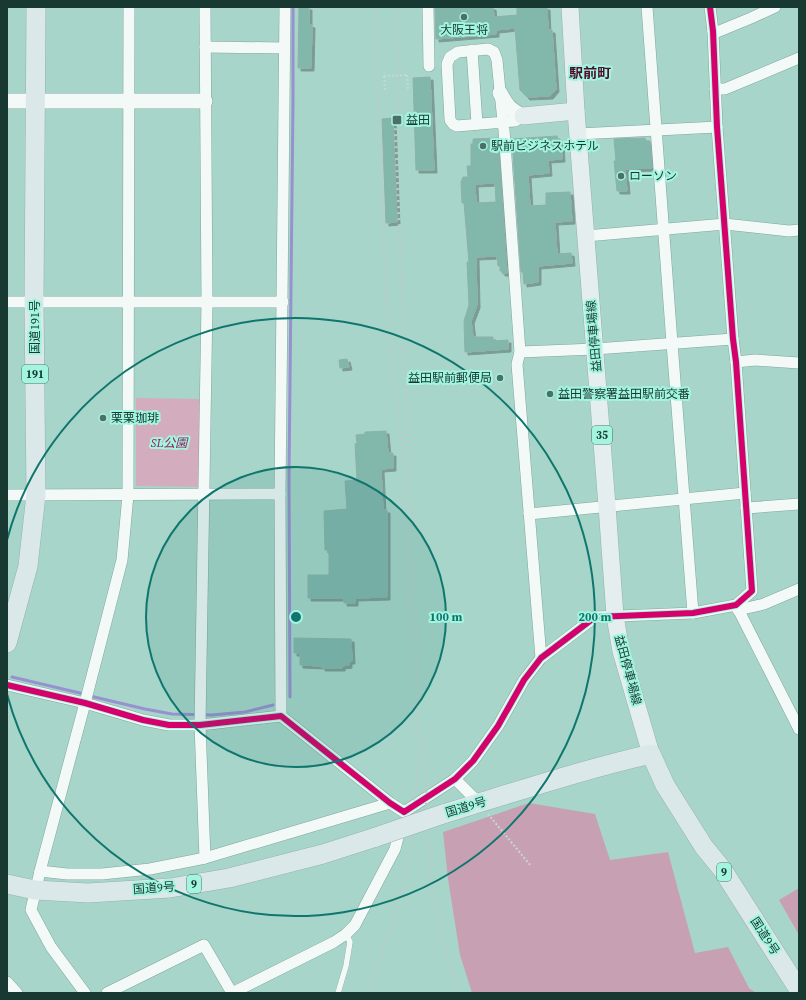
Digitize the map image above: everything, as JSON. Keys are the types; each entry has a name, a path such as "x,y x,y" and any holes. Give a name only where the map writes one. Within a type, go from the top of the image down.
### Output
{"highway":[{"name":"国道191号","path":"7,643 28,566 36,495 34,303 36,7"},
{"name":"国道9号","path":"7,884 36,890 88,893 170,888 229,878 323,854 527,788 615,762 651,754 665,785 704,847 722,869 799,990"}],"main road":[{"name":"益田停車場線","path":"570,7 576,111 608,506 614,616 621,650 651,754"},
{"path":"523,116 576,111"}],"street":[{"path":"85,993 51,947 31,910 122,560 128,495 129,7"},
{"path":"205,7 208,302 200,725 205,858"},
{"path":"282,716 280,494 285,7"},
{"path":"428,7 428,66"},
{"path":"647,7 693,613"},
{"path":"710,7 713,31 717,127 736,362 752,591 737,607"},
{"path":"713,31 718,32 775,7"},
{"path":"205,47 284,48"},
{"path":"523,116 514,121 503,122 477,124 458,126 453,124 450,120 447,64 450,57 458,52 488,49 494,52 497,60 500,93 503,122 504,130 520,352 517,364 541,658"},
{"path":"472,50 477,124"},
{"path":"715,89 726,89 799,58"},
{"path":"500,93 512,111 523,116"},
{"path":"7,101 205,101"},
{"path":"578,134 717,127"},
{"path":"586,236 725,224 789,231 799,230"},
{"path":"7,302 282,302"},
{"path":"520,352 595,349 733,339"},
{"path":"736,362 755,360 799,363"},
{"path":"529,514 745,492"},
{"path":"7,495 280,494"},
{"path":"746,508 799,504"},
{"path":"107,993 204,945 232,993 334,942 346,934 355,925 396,849 404,812 455,780 473,761 498,726 524,680 541,658 595,617 693,613 764,604 799,589"},
{"path":"737,607 799,729"},
{"path":"7,684 85,703 143,720 169,725 200,725 282,716 390,803 404,812"},
{"path":"455,780 479,803"},
{"path":"40,871 67,874 102,874 150,869 205,858 390,803"},
{"path":"7,982 17,993"}],"lane":[{"path":"338,993 346,966 350,942 346,934"}],"path":[{"path":"385,90 384,76 407,75 408,90"},
{"path":"479,803 531,866"}],"green space":[{"name":"SL公園","path":"136,398 203,399 202,487 136,486"}],"shaded area":[{"path":"529,803 595,814 610,860 668,852 695,953 728,947 749,988 756,993 472,993 460,955 448,879 443,832"},
{"path":"799,888 799,935 779,900"}],"building":[{"path":"299,7 309,7 309,24 312,25 311,68 298,68"},
{"path":"435,7 493,7 494,17 517,15 517,7 547,7 548,30 552,30 556,89 550,96 527,97 520,90 515,28 496,30 496,34 436,39"},
{"path":"430,77 434,170 416,170 413,78"},
{"path":"393,118 397,222 386,223 382,119"},
{"path":"557,136 558,140 561,140 562,159 548,160 549,173 528,175 530,206 546,205 546,193 570,192 572,221 555,222 557,254 571,253 572,263 538,266 538,282 524,284 523,272 521,272 512,139"},
{"path":"498,138 507,273 502,273 502,271 500,271 497,256 476,257 477,305 471,321 473,337 493,337 493,341 508,340 508,349 465,352 464,321 469,305 467,262 469,262 461,182 463,177 468,177 467,166 471,166 471,144 473,144 473,139","holes":["495,183 496,202 476,203 475,184"]},
{"path":"645,138 646,141 650,141 652,168 625,169 627,191 617,191 614,161 616,161 614,139"},
{"path":"347,359 349,367 340,368 339,360"},
{"path":"386,431 388,453 393,453 393,468 381,469 383,510 387,510 387,597 355,598 355,603 344,603 344,598 308,598 308,575 329,575 329,550 325,550 324,511 347,509 345,481 357,480 356,435 365,434 365,432"},
{"path":"294,638 351,639 352,661 349,661 349,665 342,666 342,668 322,668 322,666 300,665 300,653 294,653"}],"waterway":[{"path":"290,697 289,477 293,7"},
{"path":"12,677 84,694"},
{"path":"90,696 172,714 212,715 245,712 273,705"}],"railway":[{"path":"375,7 375,39 380,122 386,296 402,447 411,646"},
{"path":"396,7 400,127"},
{"path":"368,993 391,929 403,884 413,837 417,774 416,624 395,120"},
{"path":"423,737 433,897 453,981 458,993"}],"cycle path":[{"path":"7,685 85,703 143,720 169,725 200,725 281,716 390,803 404,812 455,779 473,761 498,726 524,680 541,658 595,617 693,613 736,605 752,591 736,362 717,127 713,31 710,7"}],"place":[{"name":"大阪王将","path":"464,17"},
{"name":"益田","path":"397,120"},
{"name":"駅前ビジネスホテル","path":"483,146"},
{"name":"ローソン","path":"621,176"},
{"name":"益田駅前郵便局","path":"500,378"},
{"name":"益田警察署益田駅前交番","path":"550,394"},
{"name":"栗栗珈琲","path":"103,418"}],"district":[{"name":"駅前町","path":"590,73"}]}
